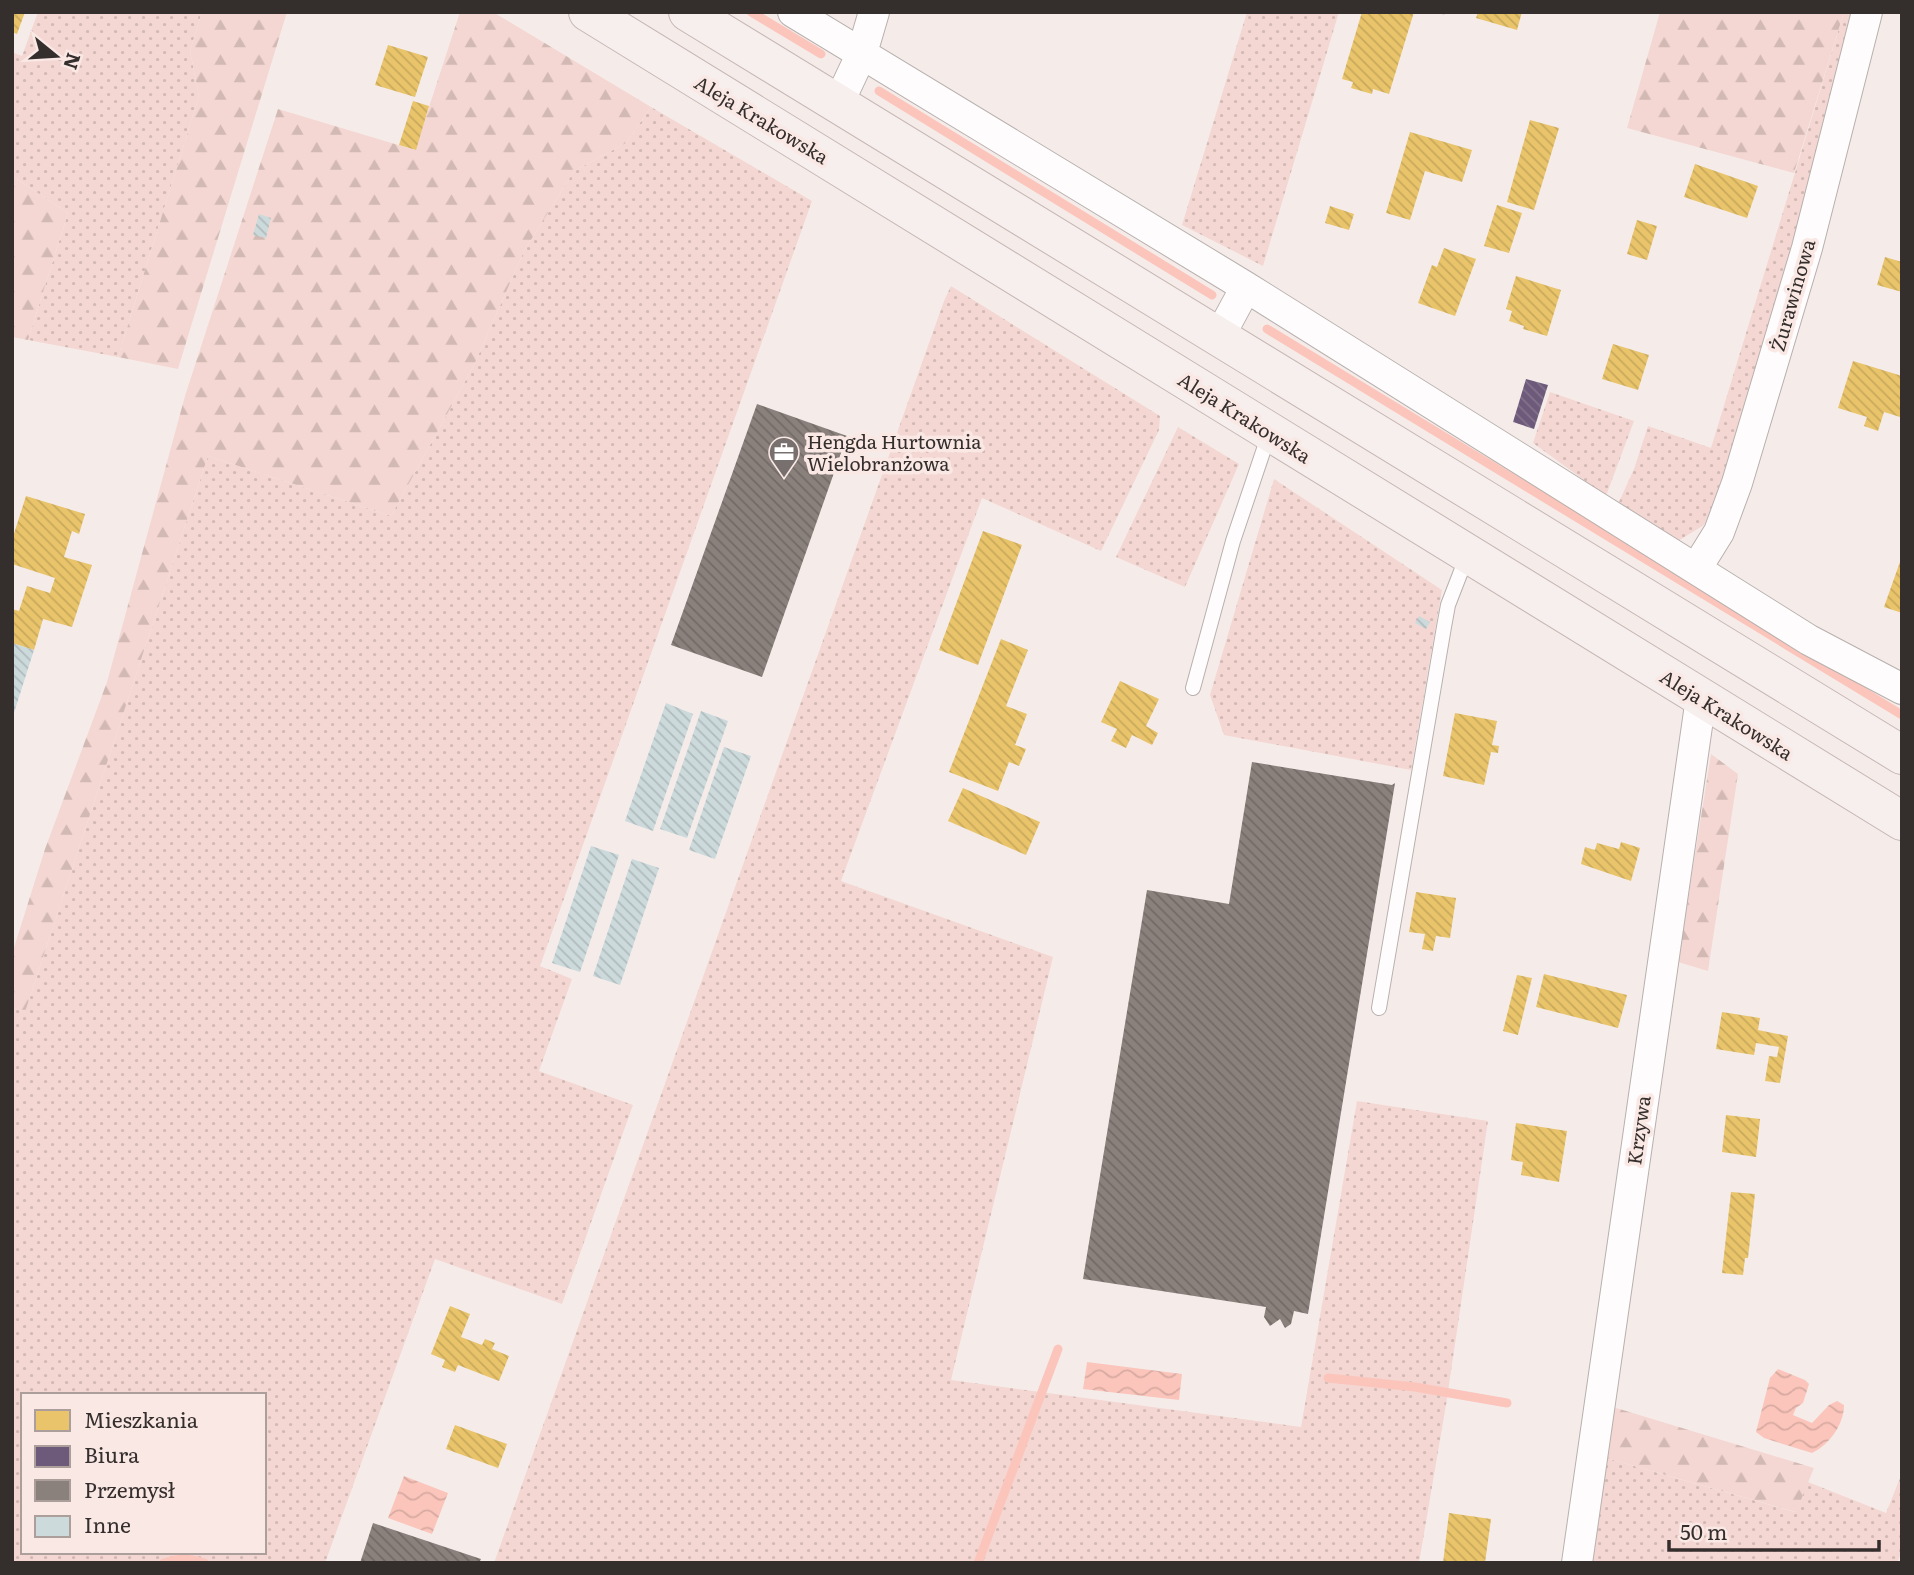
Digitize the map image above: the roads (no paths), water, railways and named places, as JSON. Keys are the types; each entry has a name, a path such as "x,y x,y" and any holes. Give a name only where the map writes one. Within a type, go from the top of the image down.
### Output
{"main road":[{"name":"Aleja Krakowska","path":"588,12 1902,821"},
{"path":"688,12 1902,755"}],"street":[{"path":"793,12 1246,287 1809,640 1902,689"},
{"path":"838,104 862,53 874,12"},
{"name":"Żurawinowa","path":"1696,569 1718,531 1737,483 1807,248 1867,12"},
{"path":"1219,337 1246,287"},
{"name":"Krzywa","path":"1577,1563 1701,698"}],"lane":[{"path":"1193,688 1233,541 1270,433"},
{"path":"1379,1008 1448,605 1468,555"}],"water":[{"path":"1087,1362 1182,1374 1179,1400 1083,1389"},
{"path":"1778,1369 1809,1384 1803,1403 1796,1408 1793,1415 1812,1423 1829,1405 1837,1401 1844,1405 1834,1434 1812,1453 1764,1438 1756,1432 1770,1378"},
{"path":"404,1476 448,1493 432,1534 388,1518"}],"waterway":[{"path":"751,12 821,54"},
{"path":"879,91 1212,295"},
{"path":"1267,329 1902,715"},
{"path":"978,1563 1058,1349"},
{"path":"1328,1378 1415,1387 1507,1403"},
{"path":"164,1563 184,1559 204,1563"}],"place":[{"name":"Hengda Hurtownia Wielobranżowa","path":"784,479"}]}
